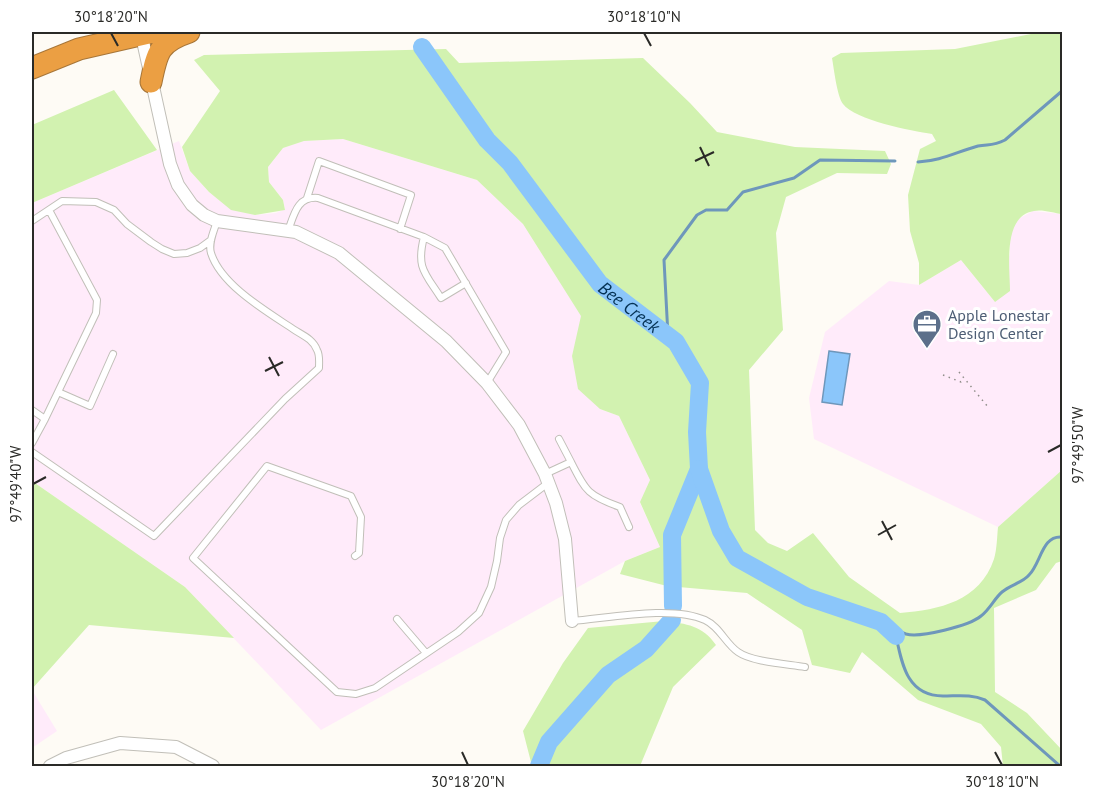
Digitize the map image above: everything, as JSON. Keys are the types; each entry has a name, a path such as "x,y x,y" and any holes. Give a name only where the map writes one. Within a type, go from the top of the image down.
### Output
{"highway":[{"path":"32,69 79,49 145,32"},
{"path":"151,82 156,57 165,44 189,32"}],"street":[{"path":"145,32 151,82 170,164 178,185 192,206 218,221 296,232 339,253 446,341 487,383 519,425 556,503 565,539 572,621"},
{"path":"50,766 66,758 120,743 176,747 213,766"}],"lane":[{"path":"307,198 319,161 411,195 400,229"},
{"path":"288,231 298,204 307,198 318,198 424,237 444,248 506,352 487,383"},
{"path":"32,222 62,201 96,202 114,210 127,224 151,242 174,254 187,253 211,240"},
{"path":"32,443 96,313 97,300 49,210"},
{"path":"32,452 154,536 285,399 319,368 317,348 308,337 278,319 230,282 211,252 211,240 218,221"},
{"path":"424,237 419,258 421,268 441,298 465,283"},
{"path":"58,392 90,406 113,354"},
{"path":"32,410 45,419"},
{"path":"559,439 589,494 600,501 620,507 629,527"},
{"path":"355,556 359,553 361,517 351,496 267,466 193,558 337,693 356,694 375,688 458,632 478,613 491,587 498,561 500,538 506,520 546,478 571,462"},
{"path":"572,621 664,613 694,616 707,620 716,627 740,654 805,667"},
{"path":"397,619 426,653"}],"path":[{"path":"959,372 988,407"},
{"path":"944,375 961,382 963,377"}],"shaded area":[{"path":"343,139 477,180 523,224 582,317 572,356 600,409 619,416 650,480 640,503 660,547 625,561 321,730 185,587 32,481 32,203 179,141 190,171 209,192 231,209 255,215 276,213 285,209 283,200 269,182 268,167 283,148 304,141"},
{"path":"1033,211 1062,214 1062,470 998,527 814,439 809,398 825,332 889,281 919,285 961,260 995,302 1010,254 1010,234 1018,219"},
{"path":"32,690 57,731 32,748"}],"green space":[{"path":"1041,32 1062,32 1062,214 1034,211 1024,215 1017,222 1010,244 1010,291 995,302 961,260 919,285 919,263 910,231 908,195 920,149 936,141 932,134 871,120 849,110 839,95 832,58 841,53 955,49"},
{"path":"446,49 459,63 643,58 717,132 795,147 885,151 891,164 887,174 837,173 786,197 776,233 783,330 749,370 755,530 768,543 787,551 813,533 849,577 900,613 929,609 956,601 979,585 994,559 998,527 1062,470 1062,561 1056,563 1036,590 994,608 995,692 1027,713 1062,750 1062,766 1003,766 1001,747 981,724 918,700 862,652 850,673 812,665 802,630 747,593 667,586 620,574 625,561 660,547 640,502 650,480 619,416 600,409 578,389 572,356 581,316 523,224 477,180 343,139 304,141 283,148 268,167 269,182 283,200 285,210 255,215 231,210 209,192 190,171 182,147 220,91 194,60 204,55"},
{"path":"114,90 157,150 32,203 32,125"},
{"path":"32,481 185,587 234,638 89,625 32,689"},
{"path":"664,621 699,629 716,645 673,687 640,766 532,766 523,731 563,663 588,628"}],"water":[{"path":"829,351 850,354 842,405 822,402"}],"waterway":[{"name":"Bee Creek","path":"422,47 487,140 510,163 600,284 676,342 700,383 697,432 699,469 672,535 673,606"},
{"path":"918,162 1005,140 1062,91"},
{"path":"668,336 664,260 697,215 706,210 727,210 743,192 794,178 820,160 895,161"},
{"path":"699,469 721,531 737,558 807,597 881,622 896,636"},
{"path":"881,622 903,633 913,635 944,630 975,620 1002,592 1029,575 1050,540 1062,537"},
{"name":"Bee Creek","path":"539,766 549,742 608,675 646,649 672,620"},
{"path":"896,636 908,676 921,691 931,695 970,696 985,700 1060,766"}],"place":[{"name":"Apple Lonestar Design Center","path":"927,350"}]}
